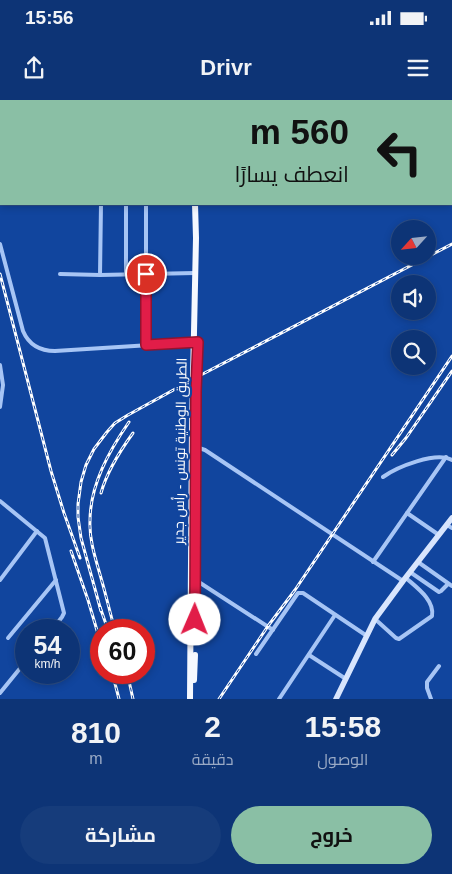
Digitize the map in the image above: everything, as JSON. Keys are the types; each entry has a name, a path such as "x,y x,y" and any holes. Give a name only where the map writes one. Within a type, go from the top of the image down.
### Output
{"main road":[{"name":"الطريق الوطنية تونس - رأس جدير","path":"194,699 194,448 197,373 195,205"},
{"name":"الطريق الوطنية تونس - رأس جدير","path":"196,342 199,205"},
{"path":"336,699 375,619 439,535 450,526 452,518"},
{"name":"الطريق الوطنية تونس - رأس جدير","path":"190,699 193,578"}],"street":[{"path":"100,205 100,275"},
{"path":"126,205 126,274"},
{"path":"146,205 146,345"},
{"path":"0,244 26,338 41,350 196,342"},
{"path":"60,274 195,273"},
{"path":"0,365 3,385 0,408"},
{"path":"194,448 203,449 213,455 374,562 404,579 427,599 432,607 432,616 399,639 375,619"},
{"path":"374,562 446,457"},
{"path":"383,477 392,470 415,462 446,457 452,460"},
{"path":"1,504 45,538 64,613 60,619"},
{"path":"407,513 439,535"},
{"path":"0,580 36,531"},
{"path":"410,572 439,592 450,585 418,562"},
{"path":"193,578 273,630"},
{"path":"8,638 56,580"},
{"path":"427,599 435,590"},
{"path":"256,654 298,593 301,592 367,636"},
{"path":"279,699 336,615"},
{"path":"309,655 346,679"},
{"path":"431,699 427,682 439,666"},
{"path":"0,693 15,675"}],"railway":[{"path":"101,611 81,538 78,504 86,465 94,449 115,423 197,377 452,244"},
{"path":"0,274 51,471 80,558"},
{"path":"219,699 268,626 295,590 452,356"},
{"path":"392,455 406,438 452,371"},
{"path":"112,619 92,543 90,528 91,508 93,494 102,469 114,445 129,422"},
{"path":"101,493 114,462 133,433"},
{"path":"71,551 94,619"},
{"path":"100,607 104,619"},
{"path":"115,684 119,699"},
{"path":"130,684 133,699"}],"route":[{"path":"146,274 146,345 198,342 195,620"}]}
